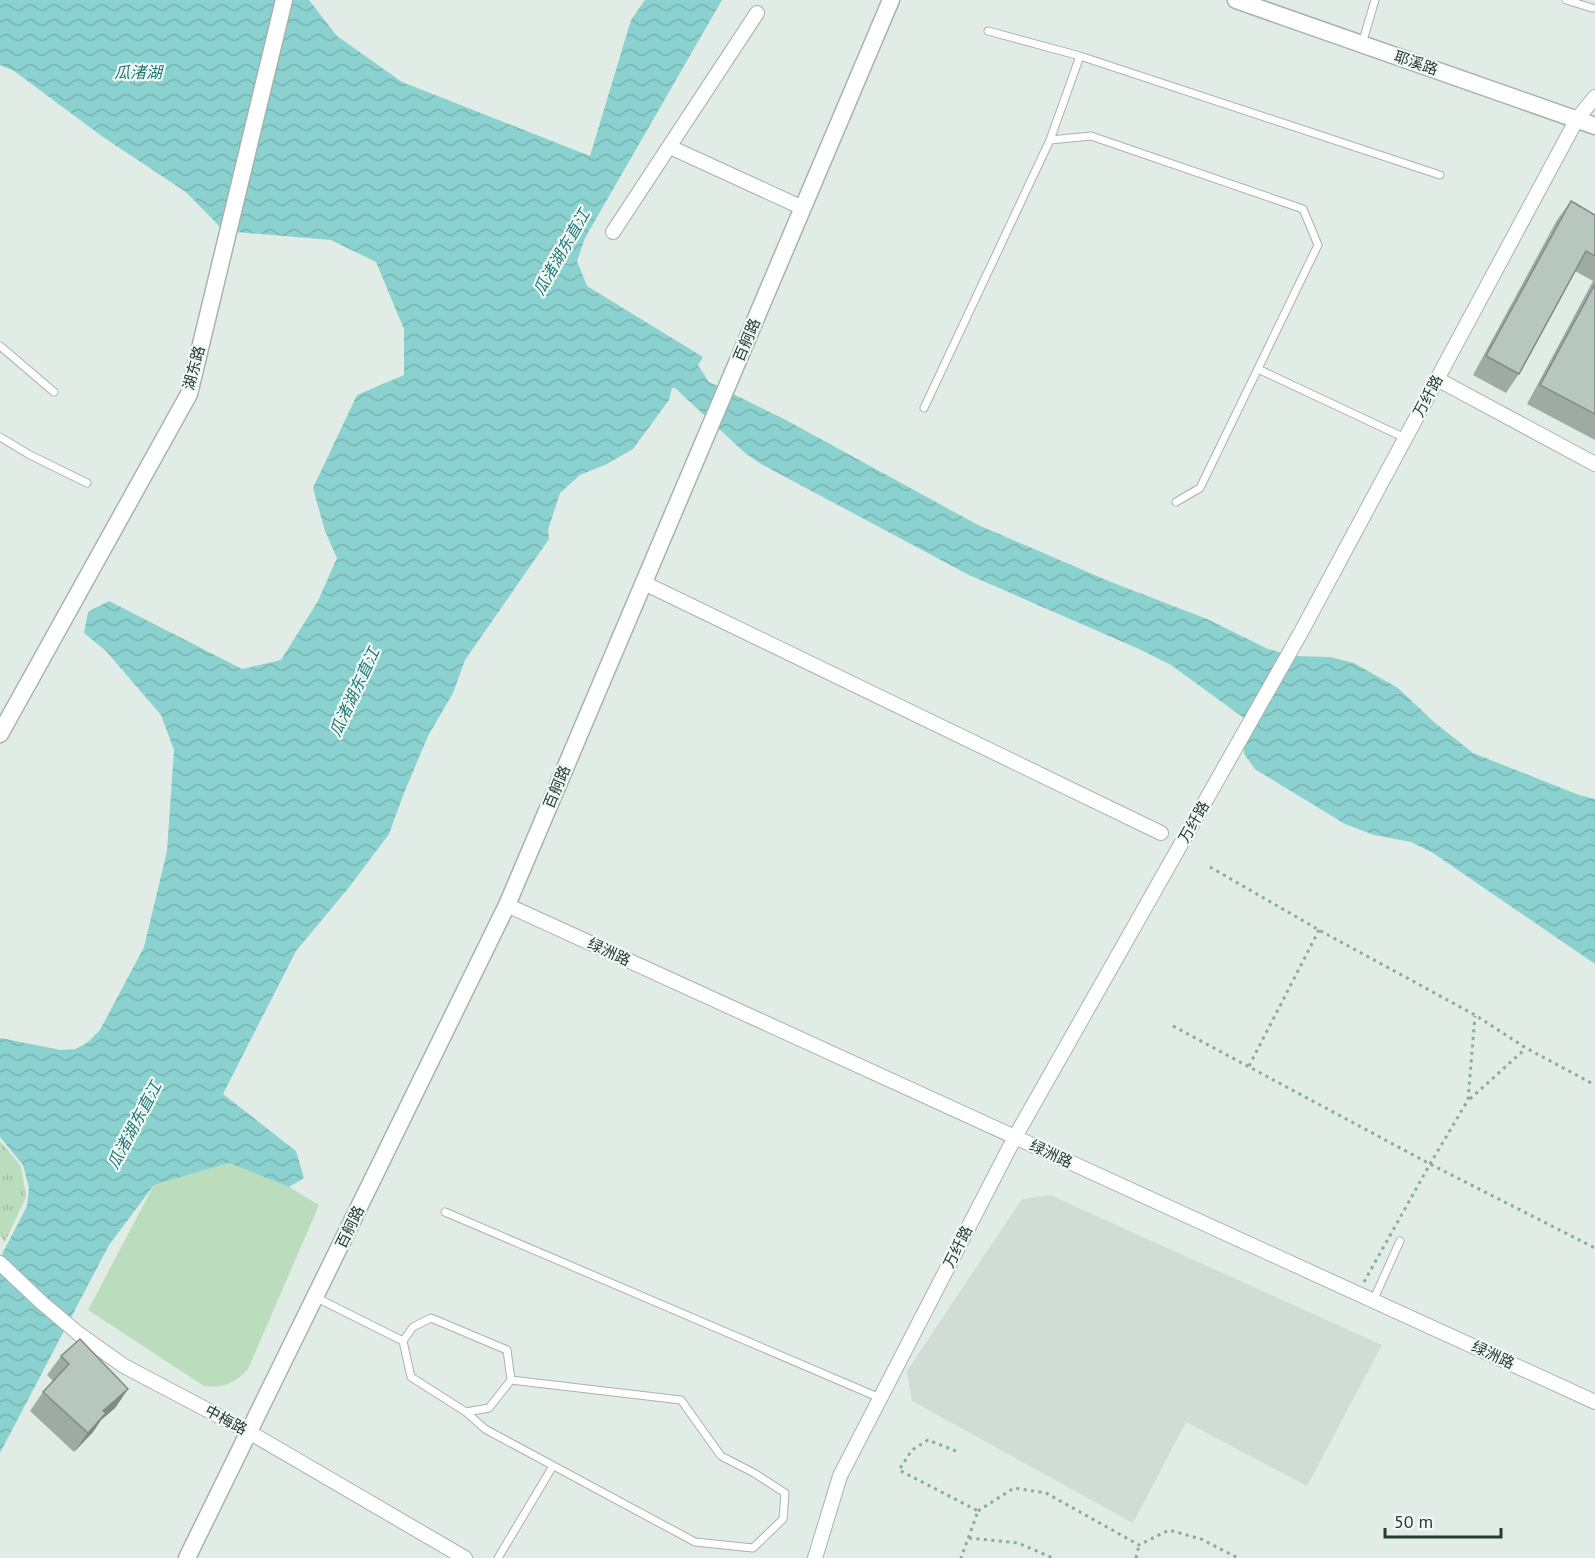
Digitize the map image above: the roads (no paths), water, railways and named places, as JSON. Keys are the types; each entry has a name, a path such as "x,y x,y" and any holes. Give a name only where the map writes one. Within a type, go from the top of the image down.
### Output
{"street":[{"name":"湖东路","path":"0,734 189,393 284,0"},
{"name":"百舸路","path":"187,1558 507,906 891,0"},
{"name":"耶溪路","path":"1236,0 1595,126"},
{"path":"613,232 757,13"},
{"name":"万纤路","path":"815,1558 840,1476 1015,1137 1236,750 1577,119 1595,97"},
{"path":"670,147 803,208"},
{"path":"1437,379 1595,464"},
{"path":"644,583 1161,833"},
{"name":"绿洲路","path":"507,906 1595,1402"},
{"name":"中梅路","path":"0,1263 79,1334 124,1366 249,1432 462,1557"}],"lane":[{"path":"1362,44 1375,0"},
{"path":"1566,0 1592,8"},
{"path":"988,30 1080,56 1440,175"},
{"path":"924,408 1050,141 1080,56"},
{"path":"1050,141 1091,136 1303,209 1318,245 1200,488 1176,502"},
{"path":"0,346 54,392"},
{"path":"1258,369 1405,438"},
{"path":"0,437 87,483"},
{"path":"445,1212 880,1398"},
{"path":"1373,1301 1400,1241"},
{"path":"315,1297 403,1341"},
{"path":"466,1412 489,1408 511,1380 507,1350 431,1318 413,1327 403,1341 411,1377 466,1412 485,1429 695,1542 753,1548 783,1520 785,1493 721,1456 681,1400 511,1380"},
{"path":"498,1558 553,1466"}],"water":[{"path":"0,0 309,0 337,36 402,82 590,156 631,20 645,0 722,0 585,238 577,261 587,286 703,357 698,365 709,382 784,419 978,525 1111,582 1207,619 1268,649 1293,656 1330,657 1354,663 1398,688 1434,722 1473,753 1579,795 1595,799 1595,964 1433,853 1411,842 1374,835 1345,824 1255,769 1244,754 1244,748 1252,731 1248,721 1171,665 969,575 761,464 745,453 675,388 672,388 669,400 633,449 607,464 580,475 560,493 548,530 549,539 465,660 453,693 428,736 389,834 350,886 296,951 223,1094 296,1151 304,1178 289,1187 229,1163 154,1185 109,1245 0,1453 0,1258 27,1206 29,1188 23,1165 0,1137 0,1038 61,1050 76,1049 88,1042 100,1030 144,947 167,851 174,750 161,715 106,651 84,633 88,612 109,601 242,669 281,660 318,601 337,558 325,531 313,488 357,395 404,375 404,329 376,262 331,240 224,231 186,192 103,137 14,71 0,65"}],"water label":[{"name":"瓜渚湖","path":"138,72"},
{"name":"瓜渚湖东直江","path":"561,252"},
{"name":"瓜渚湖东直江","path":"354,692"},
{"name":"瓜渚湖东直江","path":"134,1125"}]}
